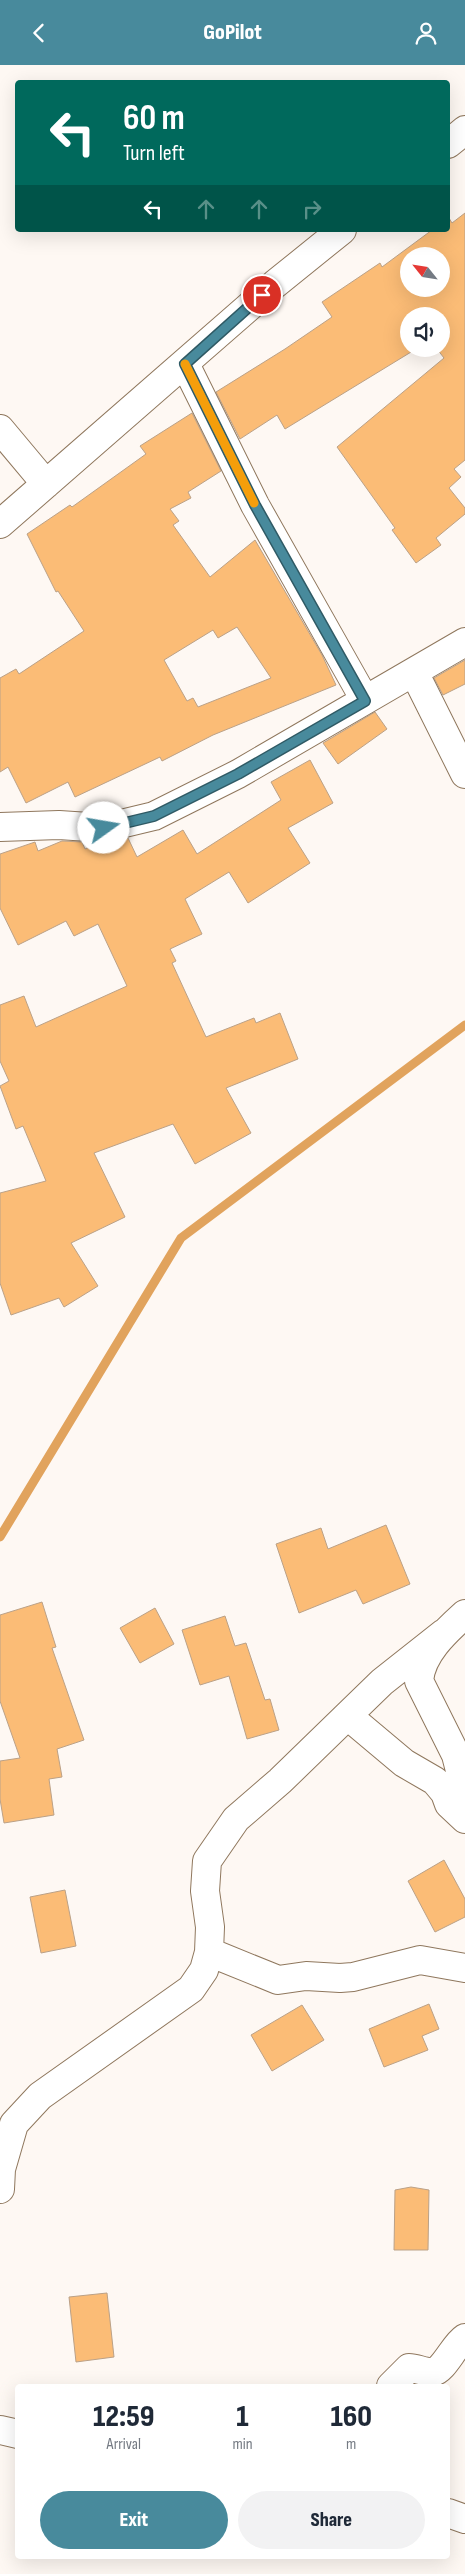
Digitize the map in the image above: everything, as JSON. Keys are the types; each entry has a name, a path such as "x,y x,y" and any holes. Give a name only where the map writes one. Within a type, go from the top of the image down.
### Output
{"street":[{"path":"450,142 465,129"},
{"path":"0,524 276,284 340,232"},
{"path":"185,364 255,505 365,701"},
{"path":"0,429 46,484"},
{"path":"0,827 58,825 104,828 154,816 238,774 465,642"},
{"path":"414,672 465,774"},
{"path":"0,2189 1,2169 14,2124 40,2096 191,1989 204,1970 209,1952 210,1927 205,1891 207,1861 236,1819 280,1781 382,1682 465,1614"},
{"path":"444,1633 420,1670 419,1681 456,1755 465,1790"},
{"path":"348,1716 404,1763 435,1781 445,1793 449,1804 465,1819"},
{"path":"209,1952 278,1981 306,1976 353,1977 420,1960 465,1968"},
{"path":"393,2384 409,2368 434,2371 440,2368 456,2345 465,2337"},
{"path":"0,2430 15,2433"},
{"path":"450,2514 465,2519"}],"building":[{"path":"465,213 465,460 454,469 461,477 449,488 465,508 465,514 436,538 441,545 416,563 392,530 395,528 337,447 443,357 450,357 450,307 400,307 400,357 403,357 285,429 277,415 240,439 216,392 332,317 322,302 380,263 382,267 400,254 400,297 450,297 450,247 409,247 429,232 450,232 450,220 452,223"},
{"path":"192,413 221,471 188,492 191,498 170,509 179,521 173,525 210,577 255,540 322,655 336,685 213,735 162,761 160,757 75,797 68,782 26,803 8,767 0,772 0,678 16,669 19,674 84,631 58,591 56,592 27,534 70,505 72,507 146,454 140,446","holes":["237,627 271,678 198,707 193,698 187,701 164,660 213,630 218,638"]},
{"path":"465,660 465,684 443,695 434,678"},
{"path":"375,712 387,729 338,764 323,743"},
{"path":"310,760 333,803 288,828 310,863 248,903 229,872 185,899 202,934 170,949 176,961 172,963 206,1037 254,1018 256,1023 280,1013 298,1059 226,1088 251,1133 195,1164 173,1124 94,1153 125,1217 71,1243 98,1286 64,1307 59,1298 11,1315 0,1283 0,1193 46,1181 23,1126 16,1129 0,1086 9,1081 0,1061 0,1005 24,996 36,1027 127,986 98,924 74,936 66,921 18,945 0,908 0,854 35,842 38,851 62,841 82,842 85,849 98,843 128,838 137,857 183,830 197,854 281,800 271,782"},
{"path":"386,1525 410,1584 363,1604 356,1590 299,1613 276,1544 321,1528 328,1549"},
{"path":"42,1602 56,1647 52,1648 84,1740 57,1749 62,1777 49,1779 54,1815 4,1823 0,1799 0,1761 20,1758 0,1701 0,1615"},
{"path":"155,1608 174,1644 140,1663 120,1628"},
{"path":"225,1616 235,1646 246,1643 265,1700 270,1699 279,1730 247,1739 229,1676 200,1685 182,1630"},
{"path":"444,1860 465,1899 465,1917 435,1932 408,1881"},
{"path":"65,1890 76,1946 41,1953 30,1897"},
{"path":"429,2004 439,2029 422,2036 428,2050 384,2067 369,2029"},
{"path":"302,2005 324,2040 272,2071 251,2035"},
{"path":"411,2187 429,2190 428,2250 394,2250 395,2190"},
{"path":"107,2293 114,2357 76,2362 69,2297"}],"waterway":[{"path":"0,1537 181,1238 465,1025"}],"slow traffic":[{"path":"185,364 254,503"}],"route":[{"path":"104,828 154,816 238,774 365,701 255,505 185,364 262,295"}]}
